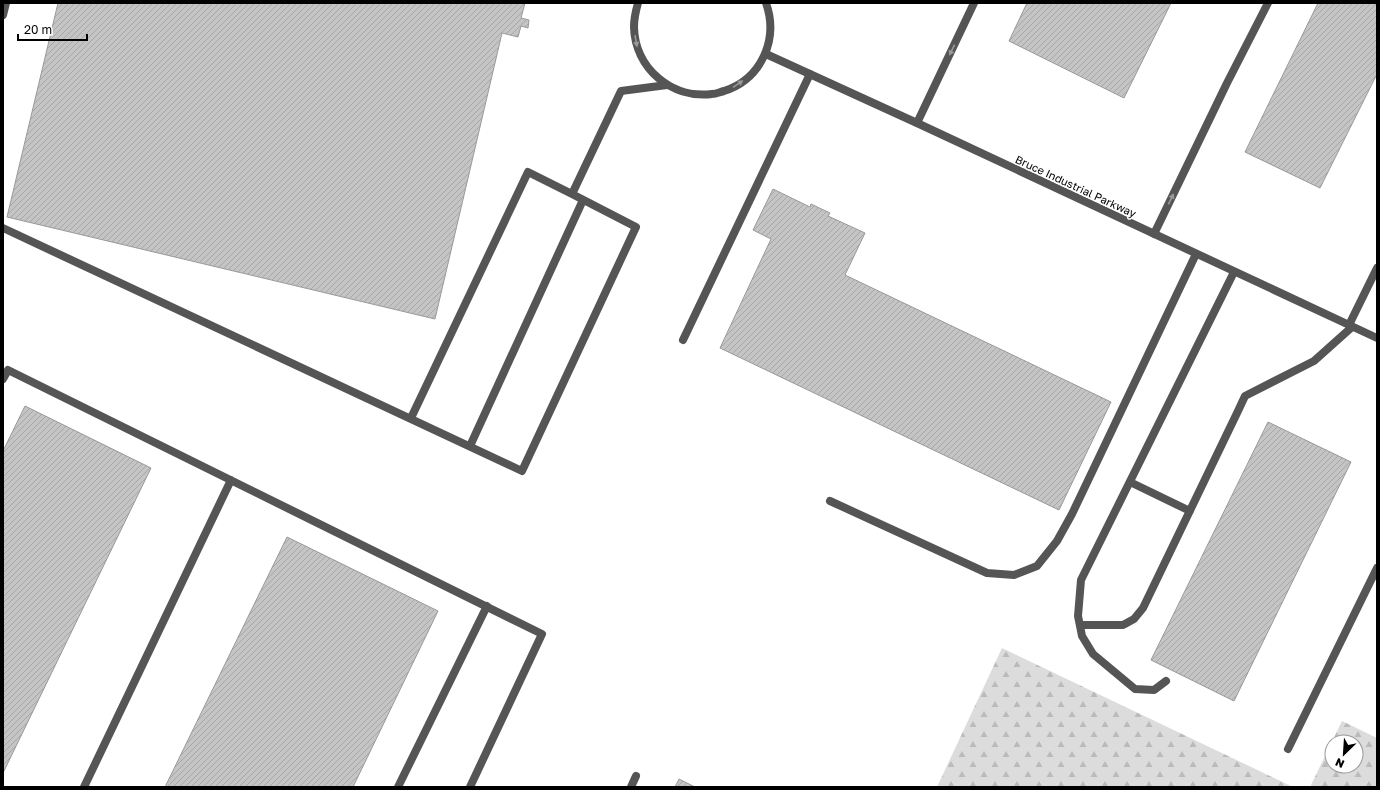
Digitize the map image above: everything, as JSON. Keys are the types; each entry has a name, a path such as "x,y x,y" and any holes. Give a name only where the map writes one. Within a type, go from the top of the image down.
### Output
{"street":[{"path":"3,15 6,3"},
{"path":"638,3 634,26 638,50 649,70 667,85 689,94 712,94 734,87 753,73 766,54 771,34 770,13 766,3"},
{"path":"917,123 974,3"},
{"path":"1154,234 1226,83 1268,3"},
{"name":"Bruce Industrial Parkway","path":"766,54 1377,338"},
{"path":"683,340 810,74"},
{"path":"572,194 621,91 667,85"},
{"path":"3,228 522,471 636,227 528,172 411,418"},
{"path":"470,446 583,200"},
{"path":"830,501 987,574 1014,575 1037,566 1057,541 1072,514 1196,254"},
{"path":"1080,625 1123,625 1134,619 1143,608 1245,396 1314,362 1350,326 1377,268"},
{"path":"1166,680 1154,690 1135,689 1093,654 1082,636 1078,616 1081,580 1234,272"},
{"path":"3,380 8,370 542,634 470,787"},
{"path":"84,787 231,480"},
{"path":"1130,482 1190,512"},
{"path":"1288,749 1377,568"},
{"path":"398,787 487,606"},
{"path":"631,787 636,776"}],"green space":[{"path":"1002,648 1293,787 937,787"},
{"path":"1342,721 1377,738 1377,787 1310,787 1324,758 1324,774 1364,774 1364,734 1336,734"}],"building":[{"path":"58,3 525,3 521,18 529,20 528,28 521,26 518,37 502,33 435,319 7,217"},
{"path":"1027,3 1171,3 1124,98 1009,41"},
{"path":"1318,3 1377,3 1377,74 1320,188 1245,152"},
{"path":"773,189 810,207 811,204 830,213 828,216 865,233 845,275 1111,402 1059,510 720,348 771,239 753,230"},
{"path":"25,406 151,468 3,773 3,451"},
{"path":"1268,422 1351,462 1234,701 1151,660"},
{"path":"287,537 438,611 353,787 165,787"},
{"path":"679,779 695,787 675,787"}]}
